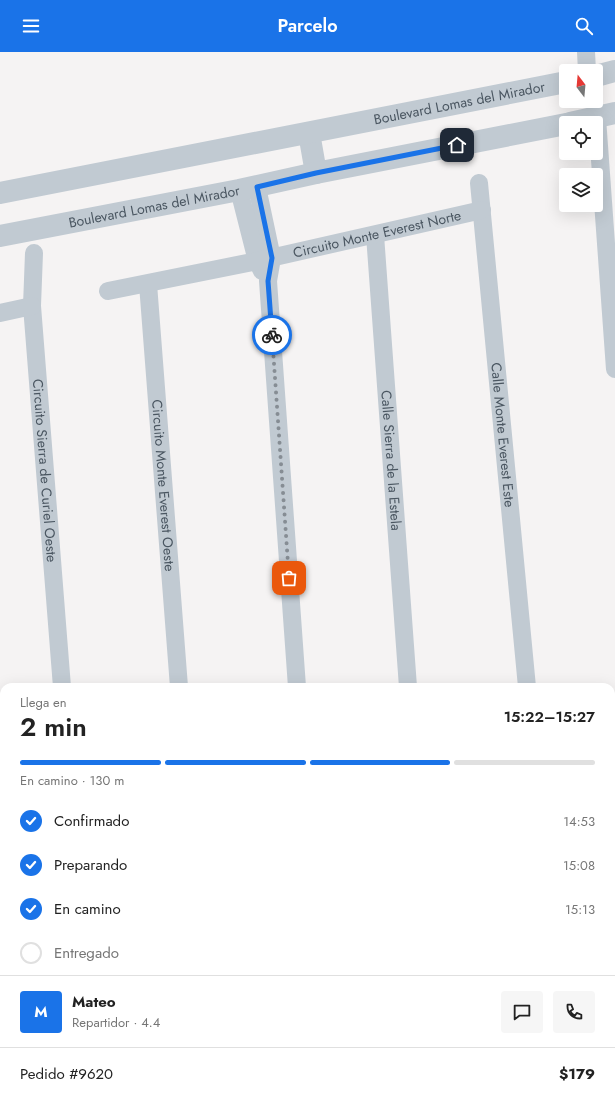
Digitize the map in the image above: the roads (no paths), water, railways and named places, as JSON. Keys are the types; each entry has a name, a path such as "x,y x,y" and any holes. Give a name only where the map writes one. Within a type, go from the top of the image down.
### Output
{"street":[{"path":"586,52 587,64"},
{"path":"603,74 615,71"},
{"name":"Boulevard Lomas del Mirador","path":"0,193 559,83"},
{"path":"606,116 615,369"},
{"name":"Boulevard Lomas del Mirador","path":"0,236 559,125"},
{"path":"309,133 316,173"},
{"name":"Calle Monte Everest Este","path":"479,184 527,683"},
{"path":"248,188 268,281 297,683"},
{"name":"Circuito Monte Everest Norte","path":"108,291 264,260 482,210"},
{"name":"Calle Sierra de la Estela","path":"375,235 408,683"},
{"name":"Circuito Sierra de Curiel Oeste","path":"34,253 32,306 62,683"},
{"name":"Circuito Monte Everest Oeste","path":"148,284 179,683"},
{"path":"0,313 32,306"}]}
